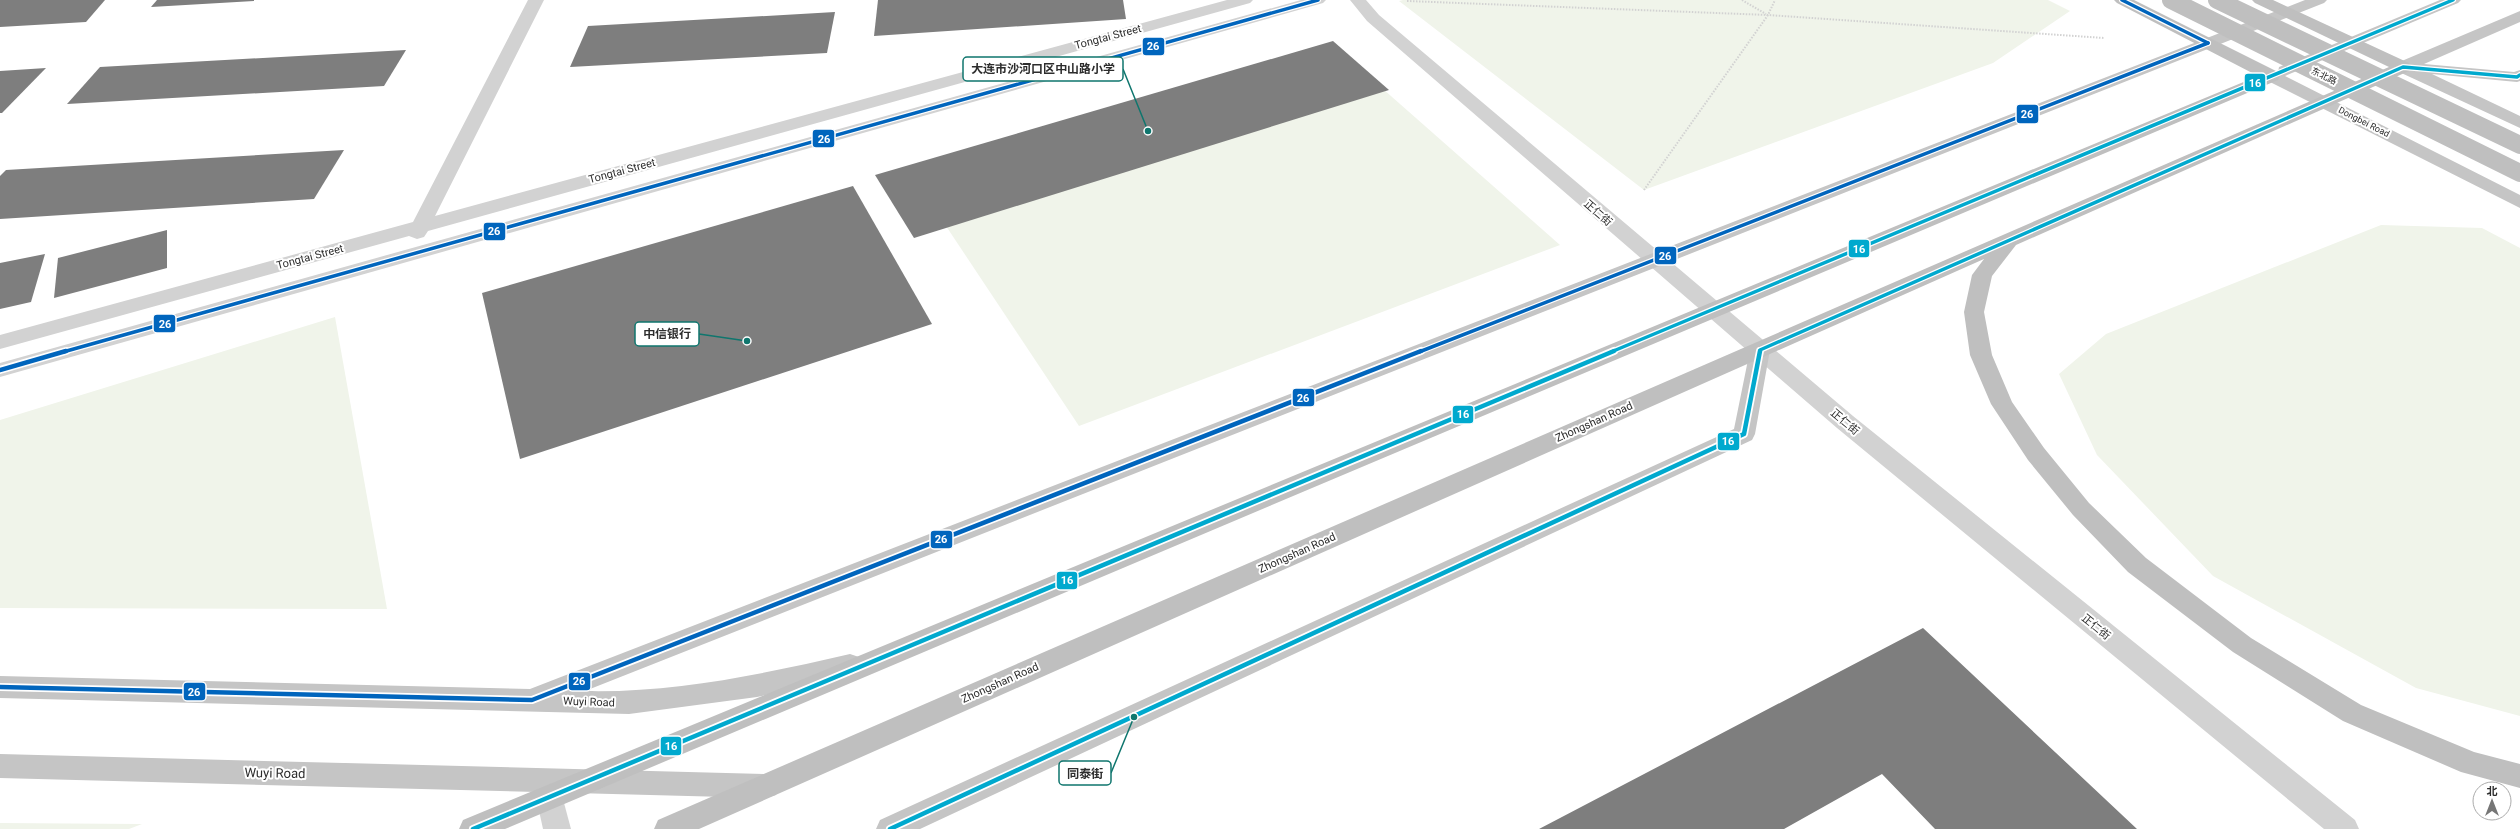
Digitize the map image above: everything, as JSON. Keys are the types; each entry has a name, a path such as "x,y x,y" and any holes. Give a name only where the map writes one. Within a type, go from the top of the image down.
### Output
{"highway":[{"name":"Dongbei Road","path":"2122,0 2272,76"},
{"name":"东北路","path":"2171,0 2520,172"},
{"path":"2217,0 2520,145"},
{"path":"2260,0 2403,67"},
{"name":"Zhongshan Road","path":"668,829 2403,67"},
{"path":"473,829 2272,76"},
{"path":"2010,240 1982,275 1974,312 1981,355 2002,404 2036,454 2081,509 2137,565 2242,645 2352,713 2471,763 2520,776"}],"main road":[{"path":"532,700 2319,0"},
{"path":"2272,76 2453,0"},
{"name":"Zhongshan Road","path":"2403,67 2520,16"},
{"path":"2403,67 2520,75"},
{"path":"2403,67 2520,123"},
{"name":"Dongbei Road","path":"2272,76 2520,202"},
{"path":"890,829 1744,434 1760,350"},
{"name":"Wuyi Road","path":"0,687 636,702 757,686 887,656"},
{"name":"Wuyi Road","path":"0,766 766,786"}],"street":[{"path":"406,256 536,0"},
{"name":"Tongtai Street","path":"0,342 1245,0"},
{"name":"Tongtai Street","path":"0,370 1318,0"},
{"name":"正仁街","path":"1358,0 1373,18 1845,422 2346,829"},
{"path":"550,797 558,829"}],"path":[{"path":"1742,0 1768,15"},
{"path":"1644,190 1768,15 1775,0"},
{"path":"1399,1 1768,15 2104,38"}],"shaded area":[{"path":"2048,0 2070,11 1993,63 1644,190 1399,1"},
{"path":"1383,89 1560,245 1079,426 946,226"},
{"path":"2381,225 2482,228 2520,248 2520,716 2416,688 2213,576 2097,455 2059,374 2106,334"},
{"path":"335,317 387,609 0,608 0,420"},
{"path":"0,823 142,824 129,829 0,829"}],"building":[{"path":"0,0 105,0 86,22 0,27"},
{"path":"157,0 254,0 254,1 151,7"},
{"path":"878,0 1123,0 1126,19 874,36"},
{"path":"835,12 827,53 570,67 588,26"},
{"path":"1333,41 1389,90 914,238 875,175"},
{"path":"406,50 384,86 67,104 100,67"},
{"path":"46,68 2,113 0,113 0,71"},
{"path":"344,150 314,199 0,219 0,176 6,170"},
{"path":"853,186 932,324 520,459 482,293"},
{"path":"167,230 167,268 54,298 58,258"},
{"path":"45,254 31,302 0,309 0,263"},
{"path":"1923,628 2137,829 1935,829 1882,774 1784,829 1539,829"}],"transit line":[{"name":"26","path":"0,370 1318,0"},
{"name":"26","path":"2122,0 2208,43"},
{"name":"16","path":"473,829 2453,0"},
{"name":"26","path":"0,687 532,700 2208,43"},
{"name":"16","path":"890,829 1744,434 1760,350 2403,67 2517,77 2520,75"}],"place":[{"name":"大连市沙河口区中山路小学","path":"1148,131"},
{"name":"中信银行","path":"747,341"},
{"name":"同泰街","path":"1134,717"}]}
